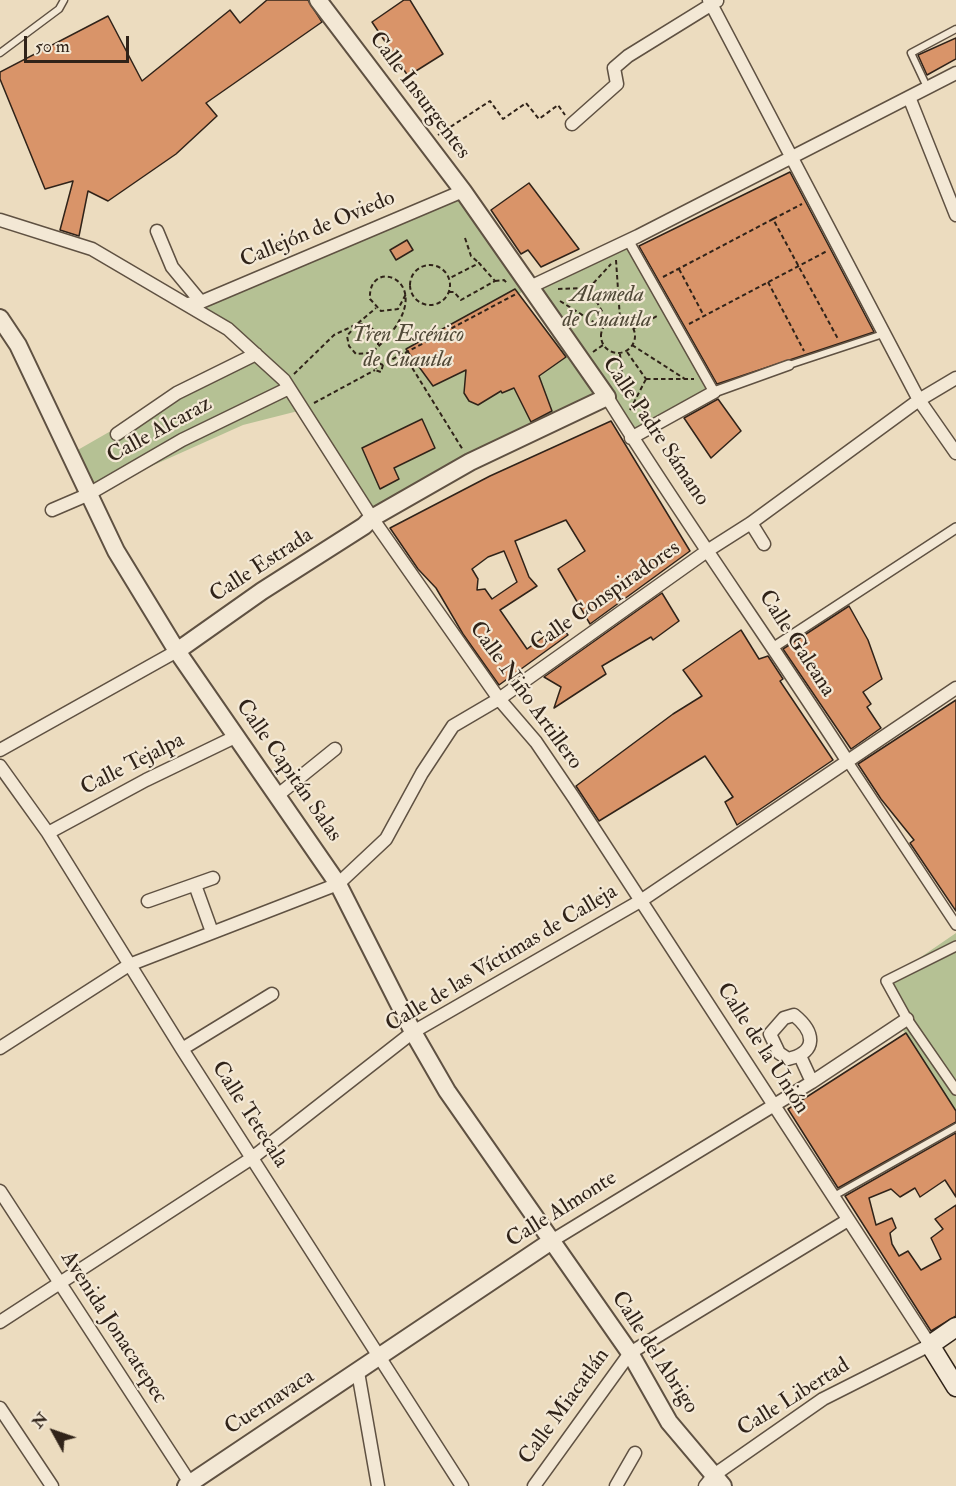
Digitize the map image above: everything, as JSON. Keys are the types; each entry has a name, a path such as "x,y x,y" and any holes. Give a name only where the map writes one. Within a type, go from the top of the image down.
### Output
{"main road":[{"path":"956,1327 930,1345 956,1387"}],"street":[{"name":"Calle Insurgentes","path":"318,0 463,191"},
{"path":"572,124 612,92 617,84 614,68 628,56 713,2 883,334 920,400 956,453"},
{"path":"532,291 956,73"},
{"path":"909,97 956,215"},
{"name":"Calle Padre Sámano","path":"463,191 607,398 707,551"},
{"name":"Callejón de Oviedo","path":"195,303 463,191"},
{"name":"Calle Niño Artillero","path":"0,220 92,249 195,303 256,354 289,388 372,518 499,699 536,742 642,900"},
{"path":"157,231 172,267 195,303"},
{"path":"628,240 714,392"},
{"name":"Calle Capitán Salas","path":"0,318 18,345 87,495 116,551 177,651 338,884 413,1032 447,1091 553,1240"},
{"path":"117,434 177,393 256,354"},
{"path":"631,438 714,392 789,365"},
{"name":"Calle Conspiradores","path":"338,884 386,839 422,773 453,726 499,699 707,551 751,523 920,400 956,378"},
{"name":"Calle Alcaraz","path":"52,510 87,495 182,440 289,388"},
{"name":"Calle Estrada","path":"177,651 262,591 364,526 372,518 470,462 607,398"},
{"path":"751,523 764,544"},
{"path":"774,647 956,528"},
{"name":"Calle Galeana","path":"707,551 774,647 848,762"},
{"path":"0,750 177,651"},
{"name":"Calle de las Víctimas de Calleja","path":"0,1322 252,1158 413,1032 642,900 956,688"},
{"name":"Calle Tejalpa","path":"48,833 146,780 237,736"},
{"path":"278,795 335,749"},
{"path":"848,762 956,925"},
{"name":"Calle Tetecala","path":"0,766 48,833 182,1049 462,1486"},
{"path":"148,901 213,878"},
{"path":"0,1048 129,965 338,884"},
{"path":"195,885 212,932"},
{"name":"Calle de la Unión","path":"642,900 772,1106 834,1196 930,1345"},
{"path":"956,946 886,981 907,1019 956,1090"},
{"path":"182,1049 272,993"},
{"name":"Calle Almonte","path":"379,1358 553,1240 812,1082 907,1019"},
{"path":"800,1056 812,1082"},
{"name":"Avenida Jonacatepec","path":"0,1191 190,1485"},
{"path":"630,1353 848,1220"},
{"name":"Calle del Abrigo","path":"553,1240 630,1353 669,1422 714,1482"},
{"name":"Calle Libertad","path":"714,1482 823,1399 930,1345"},
{"name":"Calle Miacatlán","path":"534,1486 630,1353"},
{"name":"Cuernavaca","path":"190,1485 379,1358"},
{"path":"358,1372 378,1486"},
{"path":"0,1408 52,1486"},
{"path":"616,1486 635,1453"}],"lane":[{"path":"0,53 59,9 64,0"},
{"path":"928,87 910,53 956,29"},
{"path":"789,365 883,334"},
{"path":"834,1196 956,1127"}],"path":[{"path":"426,143 490,100 503,119 526,103 538,119 558,105 572,124"},
{"path":"652,283 814,198"},
{"path":"773,219 843,347"},
{"path":"465,238 471,256 495,281"},
{"path":"678,329 839,246"},
{"path":"616,259 620,320"},
{"path":"449,278 479,263"},
{"path":"405,289 416,270 429,265 441,268 449,278 449,292 446,298 434,305 420,304 406,294"},
{"path":"678,269 704,316"},
{"path":"376,308 357,324 348,336 352,351 366,355 378,345 403,316 406,294 405,289 392,277 380,278 372,286 370,292 376,308 387,312 398,309 406,294"},
{"path":"449,292 454,292 462,300 495,281 504,280"},
{"path":"409,281 411,294 415,300"},
{"path":"768,282 808,358"},
{"path":"302,410 375,370 378,363 383,365 532,291 590,288 609,322"},
{"path":"555,298 603,328"},
{"path":"633,329 668,310"},
{"path":"620,320 633,329 632,345 627,351 620,354 609,352 603,345 601,334 609,322 620,320"},
{"path":"289,388 293,375 334,335 357,324 367,324 376,329 378,345"},
{"path":"632,345 685,379"},
{"path":"627,351 646,379"},
{"path":"403,354 470,462"},
{"path":"620,354 625,409"},
{"path":"375,370 381,372 383,365"},
{"path":"646,379 706,379"},
{"path":"623,423 646,379"}],"green space":[{"name":"Tren Escénico de Cuautla","path":"463,191 530,287 628,240 714,392 631,438 607,398 372,518 302,410 243,425 87,495 69,455 177,393 255,354 188,304","holes":["529,287 577,359 567,356 519,294"]},
{"path":"956,933 956,1111 899,1024 906,1019 886,981"}],"building":[{"path":"267,0 308,0 322,22 206,103 217,116 176,154 108,201 88,191 79,236 60,230 73,181 45,189 0,79 0,72 108,16 142,81 230,10 240,23"},
{"path":"404,0 410,0 443,54 408,76 372,22"},
{"path":"956,38 956,59 927,75 918,55"},
{"path":"790,172 874,332 717,384 639,246"},
{"path":"529,183 579,249 541,267 528,250 521,254 491,210"},
{"path":"407,240 413,250 396,260 390,250"},
{"path":"515,289 566,357 539,376 552,411 531,422 514,388 502,393 501,391 478,405 469,401 464,393 466,370 433,386 406,349"},
{"path":"718,399 741,431 711,458 684,418"},
{"path":"422,419 435,448 394,468 399,479 380,489 362,448"},
{"path":"611,421 690,551 590,624 558,569 585,551 566,520 515,541 529,577 537,586 500,610 527,649 560,625 568,635 499,685 463,634 436,588 418,569 390,528 490,476","holes":["504,551 517,582 492,599 485,589 477,590 478,579 472,569 488,557"]},
{"path":"662,593 679,621 653,640 651,637 602,666 606,674 554,708 561,687 544,677"},
{"path":"849,606 868,640 882,679 863,692 871,704 867,707 881,728 851,749 783,649"},
{"path":"741,630 759,659 768,656 783,679 780,681 833,760 737,825 725,802 733,797 705,756 599,821 576,786 673,714 702,696 683,670"},
{"path":"956,700 956,911 910,843 914,840 881,799 858,764"},
{"path":"906,1033 956,1111 956,1122 838,1188 788,1109"},
{"path":"956,1133 956,1197 945,1180 920,1197 915,1188 900,1197 891,1189 869,1198 876,1225 892,1218 896,1228 890,1233 892,1244 899,1256 908,1251 921,1270 941,1259 931,1238 943,1229 935,1219 956,1205 956,1316 931,1331 845,1196"}],"park label":[{"name":"Alameda de Cuautla","path":"607,308"}]}
